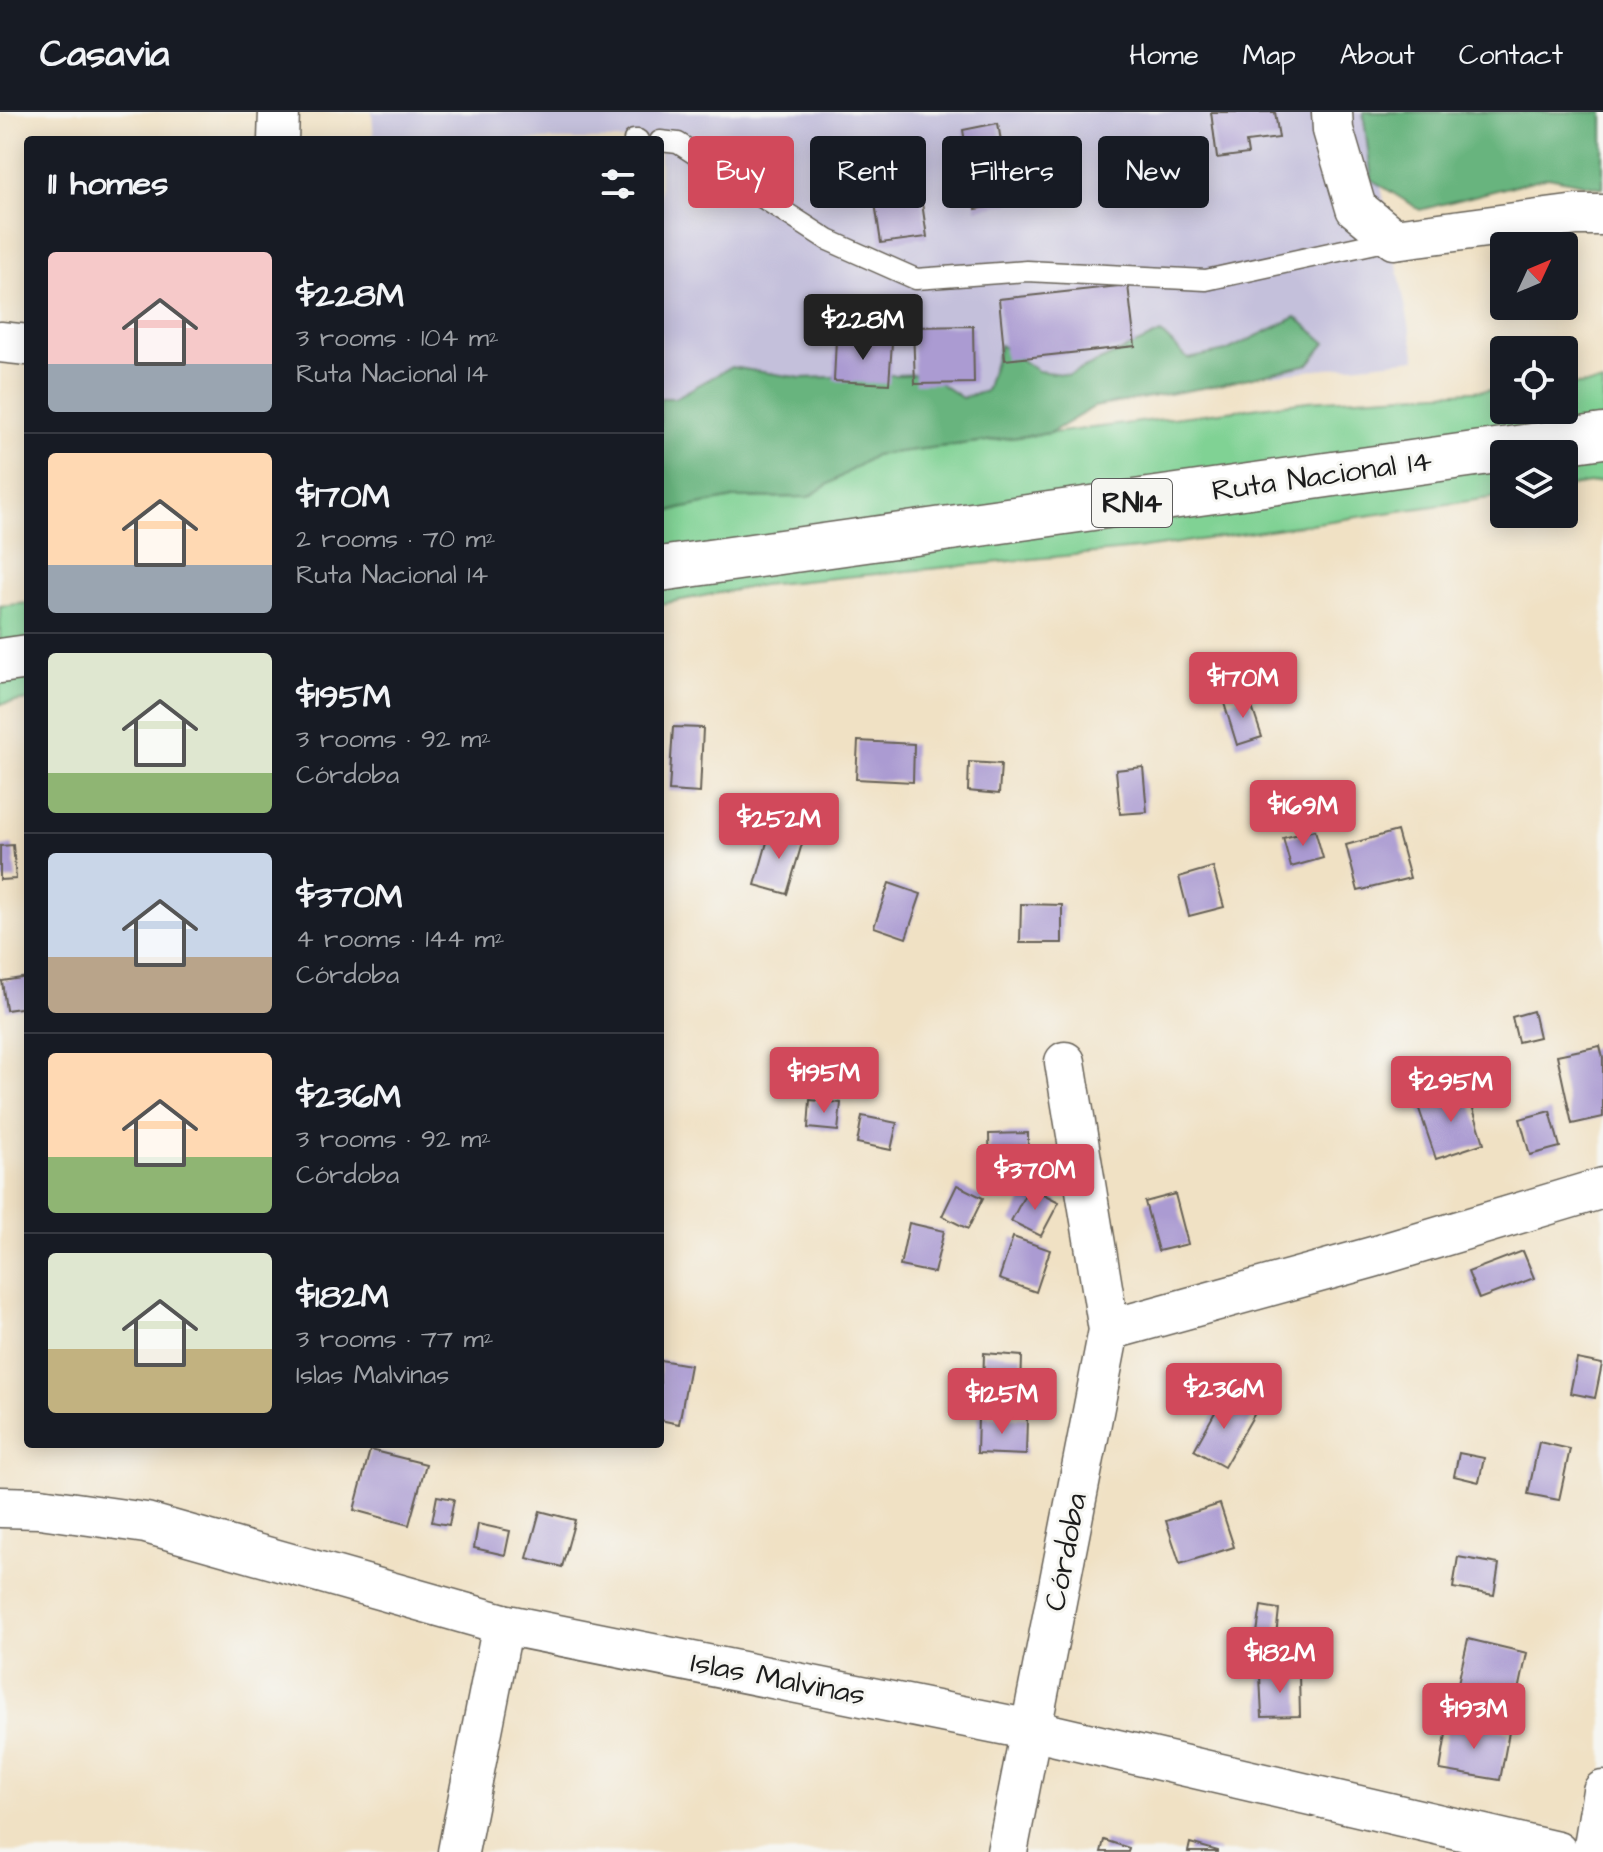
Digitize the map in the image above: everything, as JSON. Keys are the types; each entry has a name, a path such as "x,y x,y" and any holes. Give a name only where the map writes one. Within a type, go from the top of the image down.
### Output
{"highway":[{"name":"Ruta Nacional 14","path":"664,568 1603,436"},
{"path":"0,661 24,658"}],"street":[{"path":"278,136 279,112"},
{"path":"1332,112 1333,130 1356,208 1394,239 1577,215 1603,215"},
{"path":"0,342 24,345"},
{"name":"Córdoba","path":"1007,1852 1109,1330 1065,1062"},
{"path":"1109,1330 1373,1257 1603,1188"},
{"name":"Islas Malvinas","path":"0,1507 40,1508 146,1523 503,1624 1031,1730 1557,1852"},
{"path":"458,1852 503,1624"},
{"path":"1593,1852 1603,1791"}],"lane":[{"path":"664,141 678,143 828,240 916,279 1027,271 1206,280 1394,239"}],"shaded area":[{"path":"372,112 1366,112 1416,359 664,441 664,136 374,136"}],"green space":[{"path":"1363,112 1603,112 1603,188 1548,177 1420,210 1372,180"},
{"path":"1296,317 1326,343 1309,364 1219,385 1094,407 1050,433 875,455 808,497 733,498 664,512 664,398 675,398 731,367 801,378 926,374 962,398 986,391 1000,345 1038,371 1069,375 1161,333 1188,359 1226,351"},
{"path":"1603,383 1603,481 1578,485 1578,440 1490,440 1490,498 1137,549 762,585 664,603 664,512 733,498 808,497 875,455 1308,401 1490,390 1490,424 1578,424 1578,385"},
{"path":"24,603 24,701 0,704 0,606"}],"building":[{"path":"1211,112 1275,112 1279,138 1246,142 1248,154 1217,158"},
{"path":"998,123 1000,136 964,136 963,130"},
{"path":"876,208 923,208 927,237 881,243"},
{"path":"1128,285 1135,346 1005,360 999,299"},
{"path":"973,326 974,383 915,384 913,327"},
{"path":"836,339 892,343 889,384 834,381"},
{"path":"1248,695 1262,737 1237,745 1224,703"},
{"path":"673,727 703,728 700,793 669,791"},
{"path":"858,741 914,744 913,782 856,779"},
{"path":"969,762 1001,764 999,794 968,791"},
{"path":"1143,767 1147,812 1120,814 1116,770"},
{"path":"771,828 804,837 787,894 755,885"},
{"path":"1315,830 1323,858 1291,867 1283,838"},
{"path":"1397,831 1410,878 1358,891 1346,845"},
{"path":"13,845 16,879 0,880 0,846"},
{"path":"1213,867 1224,907 1189,916 1179,877"},
{"path":"889,883 921,894 906,938 874,927"},
{"path":"1021,904 1062,905 1062,943 1020,943"},
{"path":"24,978 24,1008 6,1010 2,981"},
{"path":"1533,1011 1539,1037 1518,1042 1512,1017"},
{"path":"1600,1046 1603,1058 1603,1117 1572,1124 1557,1055"},
{"path":"1467,1090 1484,1143 1436,1159 1418,1106"},
{"path":"810,1100 841,1103 838,1131 808,1128"},
{"path":"1550,1111 1560,1147 1530,1155 1520,1119"},
{"path":"862,1116 897,1123 891,1150 857,1143"},
{"path":"1028,1133 1028,1176 990,1177 989,1134"},
{"path":"957,1185 983,1198 968,1229 942,1216"},
{"path":"1029,1187 1059,1202 1041,1236 1011,1221"},
{"path":"1175,1194 1188,1244 1158,1251 1145,1202"},
{"path":"909,1223 944,1231 934,1273 900,1266"},
{"path":"1013,1237 1050,1250 1036,1292 999,1279"},
{"path":"1523,1251 1534,1278 1479,1299 1468,1272"},
{"path":"984,1353 1022,1356 1021,1390 983,1387"},
{"path":"1577,1359 1602,1364 1595,1398 1570,1393"},
{"path":"664,1361 690,1365 679,1424 664,1421"},
{"path":"1224,1396 1255,1413 1224,1467 1194,1450"},
{"path":"978,1416 1027,1418 1026,1455 977,1453"},
{"path":"1539,1442 1570,1449 1559,1500 1528,1494"},
{"path":"370,1450 426,1464 409,1525 354,1510"},
{"path":"1459,1453 1484,1458 1479,1482 1454,1476"},
{"path":"437,1496 454,1499 449,1525 432,1522"},
{"path":"1220,1504 1234,1547 1180,1564 1166,1521"},
{"path":"540,1511 575,1520 562,1567 527,1558"},
{"path":"478,1524 510,1531 505,1555 474,1548"},
{"path":"1458,1557 1499,1564 1494,1595 1453,1588"},
{"path":"1261,1606 1279,1609 1276,1636 1257,1633"},
{"path":"1468,1639 1527,1653 1516,1705 1456,1692"},
{"path":"1299,1674 1300,1716 1262,1717 1260,1675"},
{"path":"1448,1722 1509,1732 1500,1780 1440,1770"},
{"path":"1104,1840 1129,1848 1128,1852 1101,1852"},
{"path":"1190,1843 1218,1851 1218,1852 1188,1852"}]}
